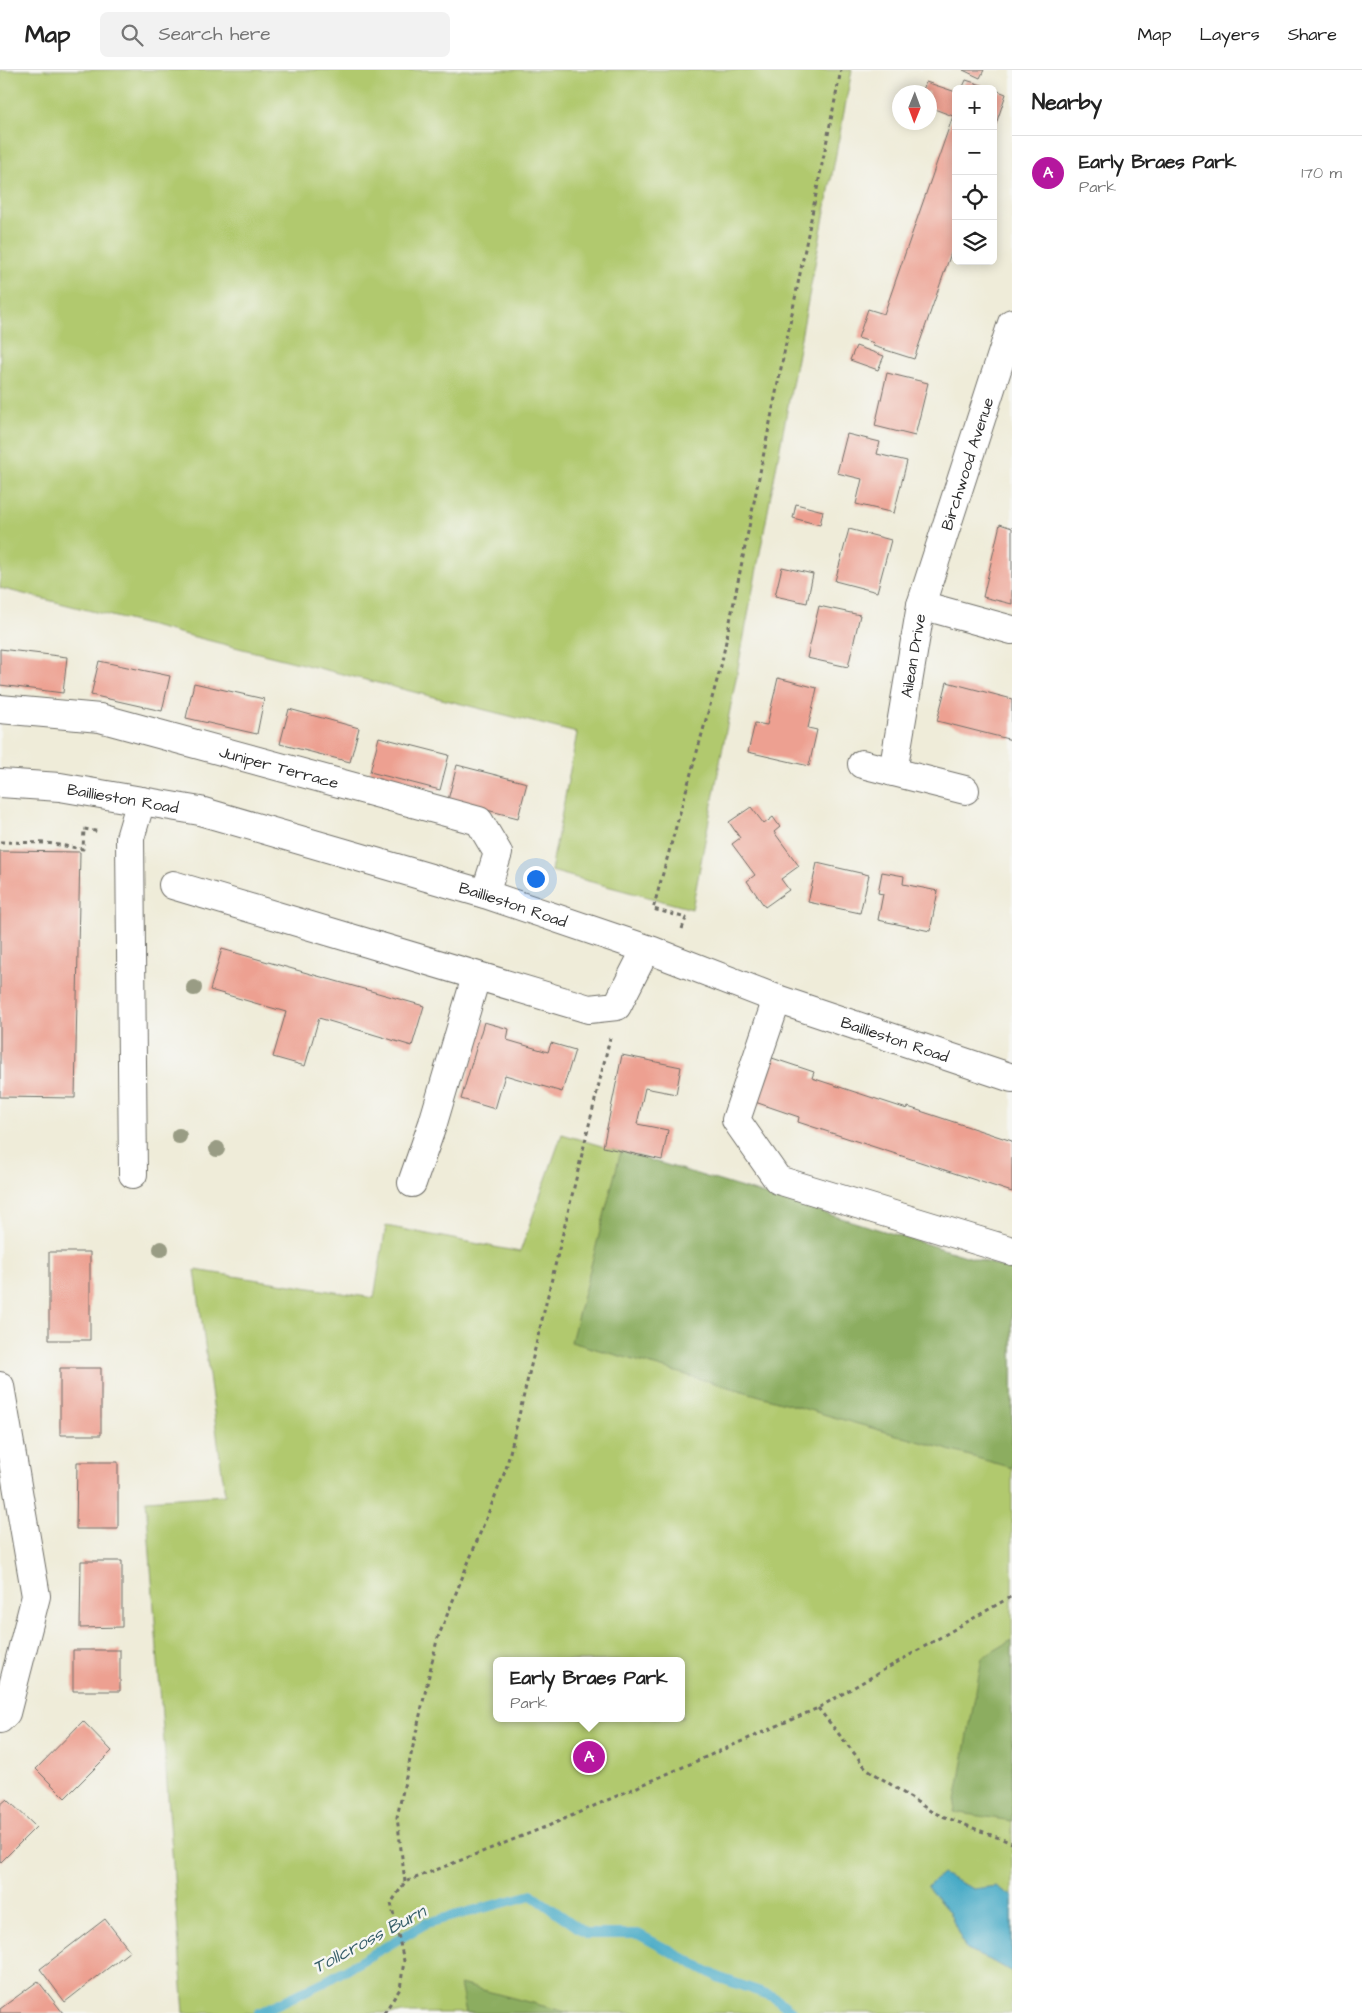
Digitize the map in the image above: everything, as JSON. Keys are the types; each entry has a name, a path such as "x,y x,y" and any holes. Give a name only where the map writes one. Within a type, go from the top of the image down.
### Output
{"street":[{"name":"Birchwood Avenue","path":"921,605 1012,323"},
{"name":"Ailean Drive","path":"893,772 921,605 1012,630"},
{"name":"Juniper Terrace","path":"0,709 100,718 479,821 498,853 485,894"},
{"path":"862,764 965,790"},
{"name":"Baillieston Road","path":"0,783 60,787 200,811 485,894 646,948 776,999 1012,1078"},
{"path":"133,1174 130,838 141,801"},
{"path":"173,885 476,977 589,1009 617,1006 646,948"},
{"path":"412,1183 433,1124 476,977"},
{"path":"776,999 736,1120 778,1180 1012,1251"},
{"path":"0,1386 36,1596 6,1713 0,1719"}],"path":[{"path":"672,958 686,918 654,909 720,666 841,70"},
{"path":"0,842 47,843 83,849 84,829 130,838"},
{"path":"405,1882 397,1817 437,1640 506,1469 617,1006"},
{"path":"384,2013 400,1989 404,1961 391,1903 405,1882 548,1826 818,1708 1012,1596"},
{"path":"818,1708 866,1768 932,1812 1012,1843"}],"green space":[{"path":"0,70 852,70 692,909 551,871 577,733 0,588"},
{"path":"562,1134 1012,1270 1012,2013 184,2013 146,1500 225,1495 195,1270 374,1298 386,1226 520,1252"},
{"path":"621,1151 1012,1270 1012,1468 571,1342"},
{"path":"1012,1640 1012,1821 954,1812 982,1658"},
{"path":"460,1984 570,2013 466,2013"}],"water":[{"path":"942,1874 974,1889 996,1886 1012,1896 1012,1972 966,1950 949,1912 927,1887"}],"building":[{"path":"963,70 984,70 980,78"},
{"path":"966,80 982,85 964,85"},
{"path":"937,86 952,91 952,116 937,110"},
{"path":"997,91 1006,94 997,121"},
{"path":"952,119 952,250 914,359 873,346 874,343 858,338 868,309 884,314"},
{"path":"856,346 884,356 878,370 850,360"},
{"path":"887,373 928,383 915,436 875,426"},
{"path":"847,434 880,442 877,454 907,461 894,513 856,504 862,479 837,473"},
{"path":"796,504 823,511 820,525 793,518"},
{"path":"1000,524 1012,528 1012,604 983,597"},
{"path":"849,529 891,540 877,592 835,581"},
{"path":"782,567 813,574 807,603 775,596"},
{"path":"819,606 860,615 848,667 807,658"},
{"path":"0,649 67,657 63,693 0,685"},
{"path":"99,661 170,676 162,711 91,695"},
{"path":"778,678 817,688 808,728 817,730 809,766 748,752 755,723 767,725"},
{"path":"947,682 1012,699 1012,740 937,721"},
{"path":"194,683 264,699 257,734 186,718"},
{"path":"289,709 359,728 350,762 280,744"},
{"path":"379,737 449,755 440,790 370,772"},
{"path":"457,765 527,783 518,818 448,800"},
{"path":"751,807 764,824 773,817 780,827 774,832 799,866 781,879 789,890 765,907 747,881 755,875 732,844 740,838 729,822"},
{"path":"0,851 80,852 75,1098 0,1097"},
{"path":"817,863 869,875 860,913 808,902"},
{"path":"882,872 904,876 903,884 938,891 930,931 878,920 883,894 878,893"},
{"path":"222,949 424,1006 412,1046 319,1018 305,1066 273,1057 286,1012 210,990"},
{"path":"484,1022 509,1029 507,1040 548,1052 551,1043 575,1050 562,1092 505,1075 495,1109 461,1099"},
{"path":"622,1055 681,1067 676,1094 645,1088 637,1124 668,1130 662,1160 603,1147"},
{"path":"769,1057 814,1072 812,1078 1012,1141 1012,1192 798,1122 799,1117 755,1102"},
{"path":"49,1252 90,1252 90,1340 49,1340"},
{"path":"60,1368 101,1368 101,1435 60,1435"},
{"path":"77,1462 118,1462 118,1529 76,1529"},
{"path":"81,1561 122,1561 122,1627 80,1628"},
{"path":"73,1650 120,1650 120,1691 73,1691"},
{"path":"83,1721 112,1751 65,1798 36,1769"},
{"path":"7,1799 36,1827 0,1863 0,1805"},
{"path":"105,1919 130,1951 65,2002 40,1969"},
{"path":"38,1981 63,2013 0,2013 0,2009"}],"waterway":[{"name":"Tollcross Burn","path":"259,2013 326,1981 427,1923 532,1895 587,1934 638,1934 720,1978 772,1996 794,2013"}],"place":[{"name":"Early Braes Park","path":"589,1757"}]}
